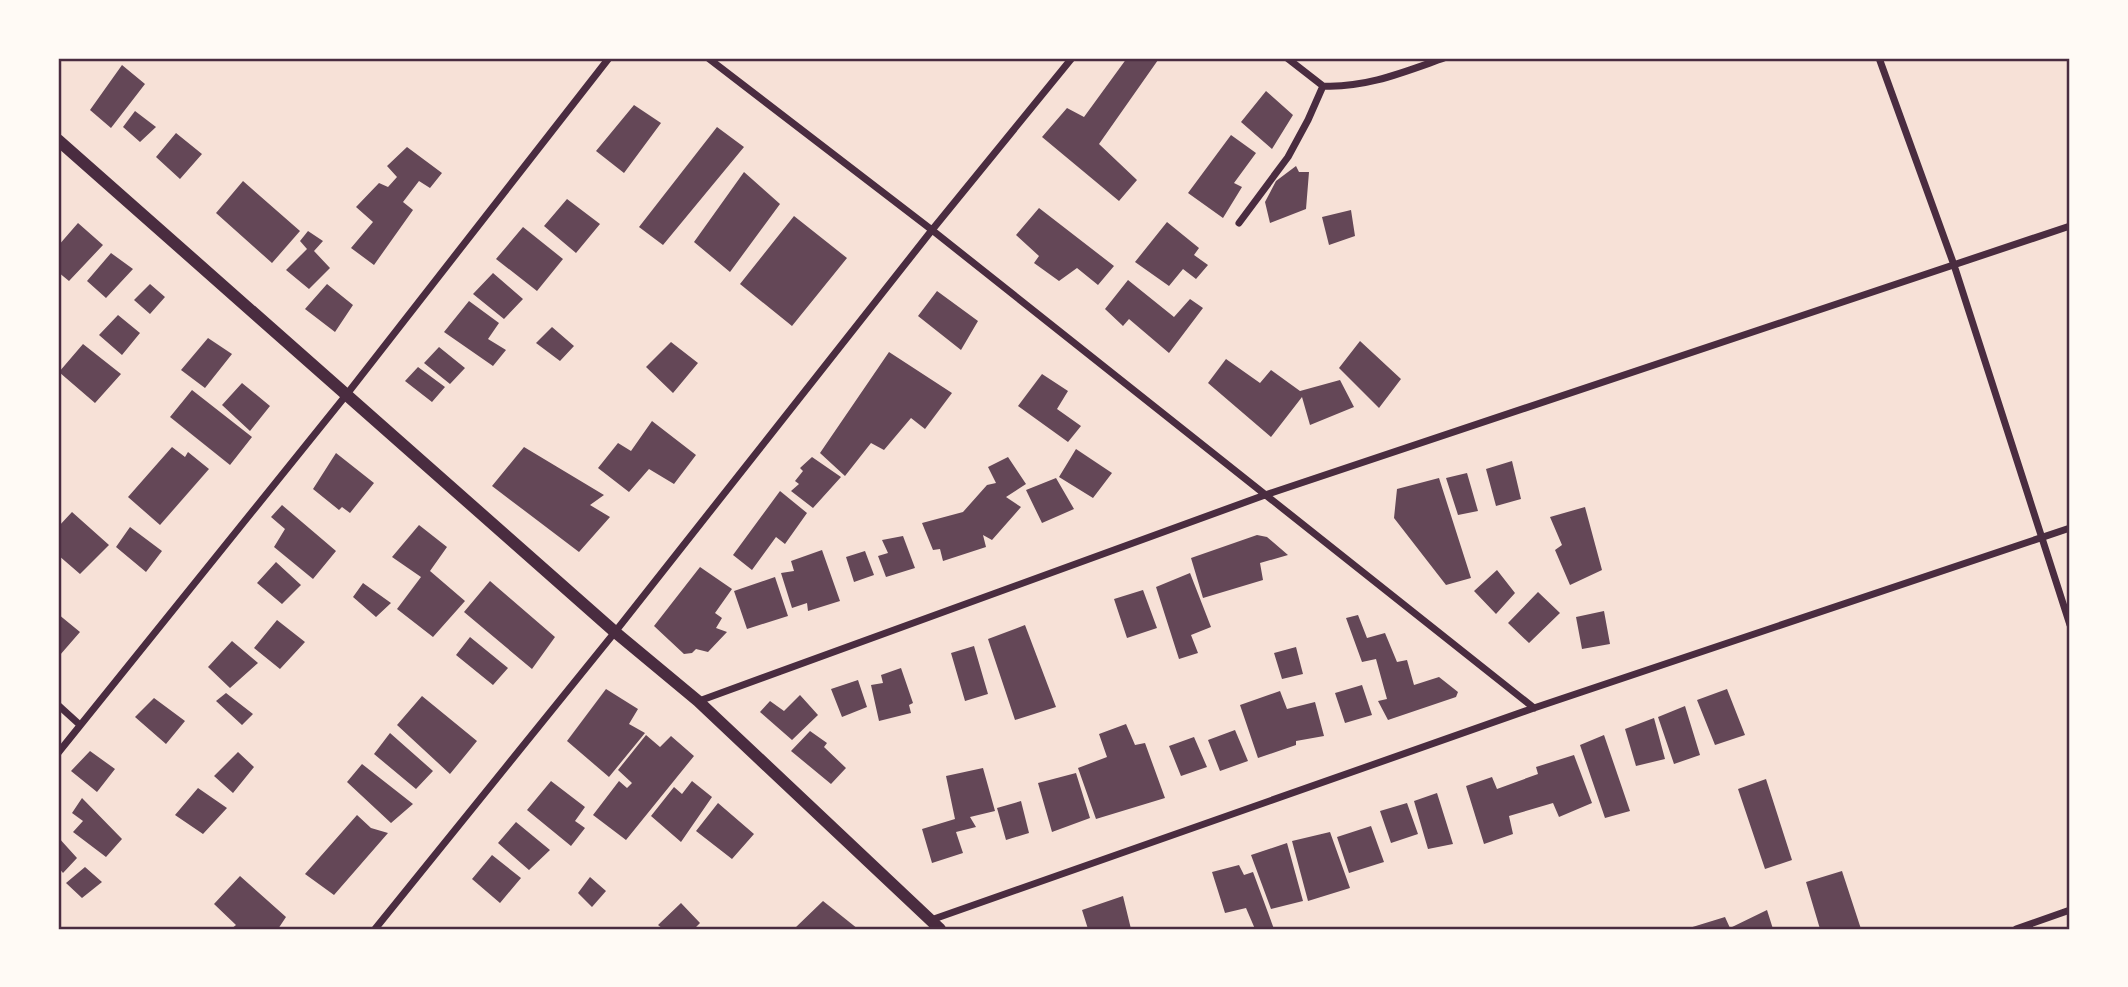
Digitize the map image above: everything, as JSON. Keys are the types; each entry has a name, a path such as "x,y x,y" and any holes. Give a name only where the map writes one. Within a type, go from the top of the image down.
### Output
{"street":[{"path":"58,753 347,394 609,58"},
{"path":"708,58 932,230 1534,708"},
{"path":"375,929 1072,58"},
{"path":"1287,58 1323,86 1343,87 1371,83 1444,58"},
{"path":"1879,58 1954,265 2070,625"},
{"path":"1239,223 1288,157 1323,86"},
{"path":"58,140 615,632 698,701 931,926 1534,708 2070,528"},
{"path":"698,701 1265,495 2070,226"},
{"path":"58,705 80,725"},
{"path":"2016,929 2070,910"}],"building":[{"path":"1127,58 1158,60 1099,144 1137,180 1119,201 1042,137 1067,108 1084,117"},
{"path":"122,65 145,84 111,128 90,110"},
{"path":"1266,91 1293,115 1272,149 1241,122"},
{"path":"634,105 661,123 624,173 596,151"},
{"path":"135,111 156,127 140,142 123,127"},
{"path":"717,127 744,147 663,245 639,227"},
{"path":"176,133 202,154 180,179 156,157"},
{"path":"1231,135 1256,153 1234,183 1242,187 1223,218 1188,193"},
{"path":"407,147 442,173 430,188 419,181 403,202 413,210 374,265 351,248 373,222 356,207 379,183 388,187 397,177 387,166"},
{"path":"1296,166 1299,172 1309,172 1306,209 1270,223 1265,202 1276,181"},
{"path":"744,172 780,204 730,272 694,242"},
{"path":"243,181 300,231 272,263 216,213"},
{"path":"567,199 600,224 576,253 544,226"},
{"path":"1039,208 1114,266 1098,285 1077,268 1059,281 1034,263 1039,256 1016,235"},
{"path":"1351,210 1355,236 1329,245 1322,217"},
{"path":"794,216 847,258 792,326 740,284"},
{"path":"1167,222 1199,248 1194,255 1208,265 1196,279 1183,269 1169,286 1135,262"},
{"path":"78,223 103,245 69,281 58,272 58,246"},
{"path":"523,227 563,259 537,291 496,259"},
{"path":"308,231 323,241 314,251 330,268 309,289 286,270 307,249 300,241"},
{"path":"111,253 133,269 106,298 87,281"},
{"path":"493,273 523,299 504,319 473,294"},
{"path":"1128,280 1174,317 1190,299 1203,308 1169,353 1129,319 1123,326 1105,309"},
{"path":"150,284 165,297 150,314 134,300"},
{"path":"327,284 353,305 335,332 305,309"},
{"path":"937,291 978,321 961,350 918,316"},
{"path":"469,301 499,323 488,339 506,350 493,366 444,332"},
{"path":"118,315 140,333 122,355 99,335"},
{"path":"552,327 574,346 560,361 536,343"},
{"path":"208,338 232,354 205,388 181,370"},
{"path":"1360,341 1401,379 1379,408 1339,368"},
{"path":"671,342 698,363 673,393 646,367"},
{"path":"83,344 121,374 95,403 59,372"},
{"path":"439,347 465,368 450,384 424,363"},
{"path":"889,352 952,393 925,429 911,418 884,450 871,443 845,476 820,453"},
{"path":"1226,359 1260,383 1271,370 1300,391 1340,380 1354,407 1310,425 1302,397 1271,437 1208,383"},
{"path":"418,367 445,387 432,402 405,381"},
{"path":"1042,374 1068,391 1057,409 1081,426 1068,442 1018,406"},
{"path":"242,383 270,406 250,431 222,405"},
{"path":"192,390 252,437 230,465 170,417"},
{"path":"652,421 696,455 674,484 649,469 629,492 598,468 618,443 631,451"},
{"path":"172,447 185,457 188,452 209,469 160,525 128,497"},
{"path":"524,447 604,495 590,505 610,517 579,552 492,486"},
{"path":"1076,449 1112,473 1093,498 1059,477"},
{"path":"336,453 374,483 350,513 342,507 339,510 313,489"},
{"path":"812,457 841,477 813,508 791,491 799,484 795,481 803,471 800,468"},
{"path":"1008,457 1026,484 1006,497 1021,507 992,540 983,535 986,547 943,561 940,549 933,550 922,523 963,512 987,485 996,483 988,467"},
{"path":"1512,461 1521,499 1496,506 1486,469"},
{"path":"1467,473 1478,511 1458,515 1446,478"},
{"path":"1056,478 1074,509 1042,523 1026,490"},
{"path":"1439,478 1471,578 1446,585 1394,518 1397,489"},
{"path":"780,491 807,513 785,544 776,537 752,570 733,555"},
{"path":"282,505 336,551 313,579 274,547 285,529 271,517"},
{"path":"1585,507 1602,570 1570,585 1555,550 1562,545 1550,517"},
{"path":"72,512 109,545 80,574 58,555 58,527"},
{"path":"419,525 447,547 430,571 465,601 433,637 397,609 421,577 392,557"},
{"path":"130,527 162,551 146,572 116,547"},
{"path":"1257,535 1267,537 1288,555 1260,563 1263,580 1203,598 1191,558"},
{"path":"903,536 915,568 886,577 878,556 888,553 882,540"},
{"path":"822,550 840,601 808,611 807,603 792,608 781,573 794,571 791,561"},
{"path":"865,551 874,575 854,582 846,557"},
{"path":"276,562 301,585 282,604 257,583"},
{"path":"700,567 732,589 715,613 722,618 716,628 727,632 708,652 696,649 692,653 684,654 654,626"},
{"path":"1497,570 1515,593 1496,614 1474,591"},
{"path":"1190,573 1211,627 1191,635 1198,653 1179,659 1156,587"},
{"path":"775,577 788,616 747,629 734,591"},
{"path":"490,581 555,637 532,669 464,612"},
{"path":"363,583 391,603 376,617 353,597"},
{"path":"1143,590 1157,628 1127,638 1114,599"},
{"path":"1538,592 1560,613 1529,643 1508,623"},
{"path":"1604,611 1610,644 1582,649 1576,617"},
{"path":"58,614 80,632 60,655 58,653"},
{"path":"1358,615 1367,638 1385,633 1397,662 1407,660 1414,685 1439,677 1458,692 1456,697 1388,720 1378,701 1387,699 1376,659 1362,662 1346,618"},
{"path":"277,620 305,642 280,669 254,648"},
{"path":"1025,625 1056,707 1015,720 988,639"},
{"path":"470,637 508,668 493,685 456,655"},
{"path":"232,641 258,663 230,688 208,667"},
{"path":"974,646 988,694 965,701 951,653"},
{"path":"1296,647 1303,674 1282,679 1274,653"},
{"path":"901,668 913,703 909,705 911,713 879,721 871,685 883,683 881,675"},
{"path":"858,680 867,707 842,717 831,689"},
{"path":"1362,685 1372,715 1345,723 1335,693"},
{"path":"606,689 638,709 629,724 645,733 609,777 567,741"},
{"path":"1727,689 1745,735 1715,745 1697,700"},
{"path":"1280,691 1287,709 1315,702 1324,736 1296,741 1296,745 1258,758 1240,705"},
{"path":"226,693 253,714 242,725 216,701"},
{"path":"800,695 818,715 792,740 760,712 770,701 784,711"},
{"path":"422,696 477,741 450,774 397,725"},
{"path":"154,698 185,721 166,744 135,717"},
{"path":"1685,706 1700,755 1674,764 1658,717"},
{"path":"1654,718 1665,759 1636,766 1625,729"},
{"path":"1126,724 1135,745 1145,743 1165,798 1096,819 1078,768 1107,757 1099,734"},
{"path":"1235,730 1248,761 1220,771 1208,740"},
{"path":"810,731 827,743 824,747 846,768 831,784 791,751"},
{"path":"390,733 433,771 416,789 374,754"},
{"path":"646,735 660,747 671,736 694,756 626,840 593,815 619,781 627,788 632,783 618,770"},
{"path":"1604,735 1630,811 1605,818 1580,745"},
{"path":"1194,737 1207,767 1181,776 1169,746"},
{"path":"90,751 115,769 97,792 71,771"},
{"path":"238,752 254,767 233,793 214,776"},
{"path":"1574,755 1592,803 1559,817 1553,803 1509,816 1513,834 1484,844 1466,786 1492,777 1497,789 1538,774 1536,767"},
{"path":"362,764 413,804 391,823 347,782"},
{"path":"983,768 995,811 970,817 976,827 956,832 963,853 932,863 922,829 955,819 946,776"},
{"path":"1076,773 1090,818 1052,832 1038,783"},
{"path":"1766,779 1792,860 1765,869 1738,789"},
{"path":"551,781 585,807 575,821 585,828 571,846 527,810"},
{"path":"692,781 712,797 681,842 651,816 674,787 682,794"},
{"path":"198,788 227,808 203,834 175,815"},
{"path":"1437,793 1453,844 1428,849 1414,801"},
{"path":"82,798 122,839 106,857 73,832 83,821 72,813"},
{"path":"1021,801 1029,833 1006,840 997,808"},
{"path":"718,803 754,834 732,859 696,831"},
{"path":"1407,803 1418,834 1391,843 1380,811"},
{"path":"357,815 371,828 388,833 334,895 305,874"},
{"path":"516,822 550,850 529,870 498,843"},
{"path":"1371,826 1384,862 1349,873 1337,837"},
{"path":"1330,832 1350,888 1308,901 1292,841"},
{"path":"58,837 77,858 63,873 58,867"},
{"path":"1287,843 1303,901 1271,909 1251,855"},
{"path":"492,855 521,878 500,903 472,879"},
{"path":"1239,865 1244,875 1253,872 1274,929 1255,929 1246,908 1225,913 1212,872"},
{"path":"85,867 102,882 82,898 66,883"},
{"path":"1842,871 1861,929 1820,929 1806,882"},
{"path":"240,876 286,917 278,929 231,929 236,925 214,904"},
{"path":"590,877 606,891 592,907 578,893"},
{"path":"1123,896 1131,929 1088,929 1082,910"},
{"path":"823,901 858,929 795,928"},
{"path":"681,903 700,923 694,929 663,929 658,925"},
{"path":"1767,910 1773,929 1686,929 1725,917 1730,928"}]}
